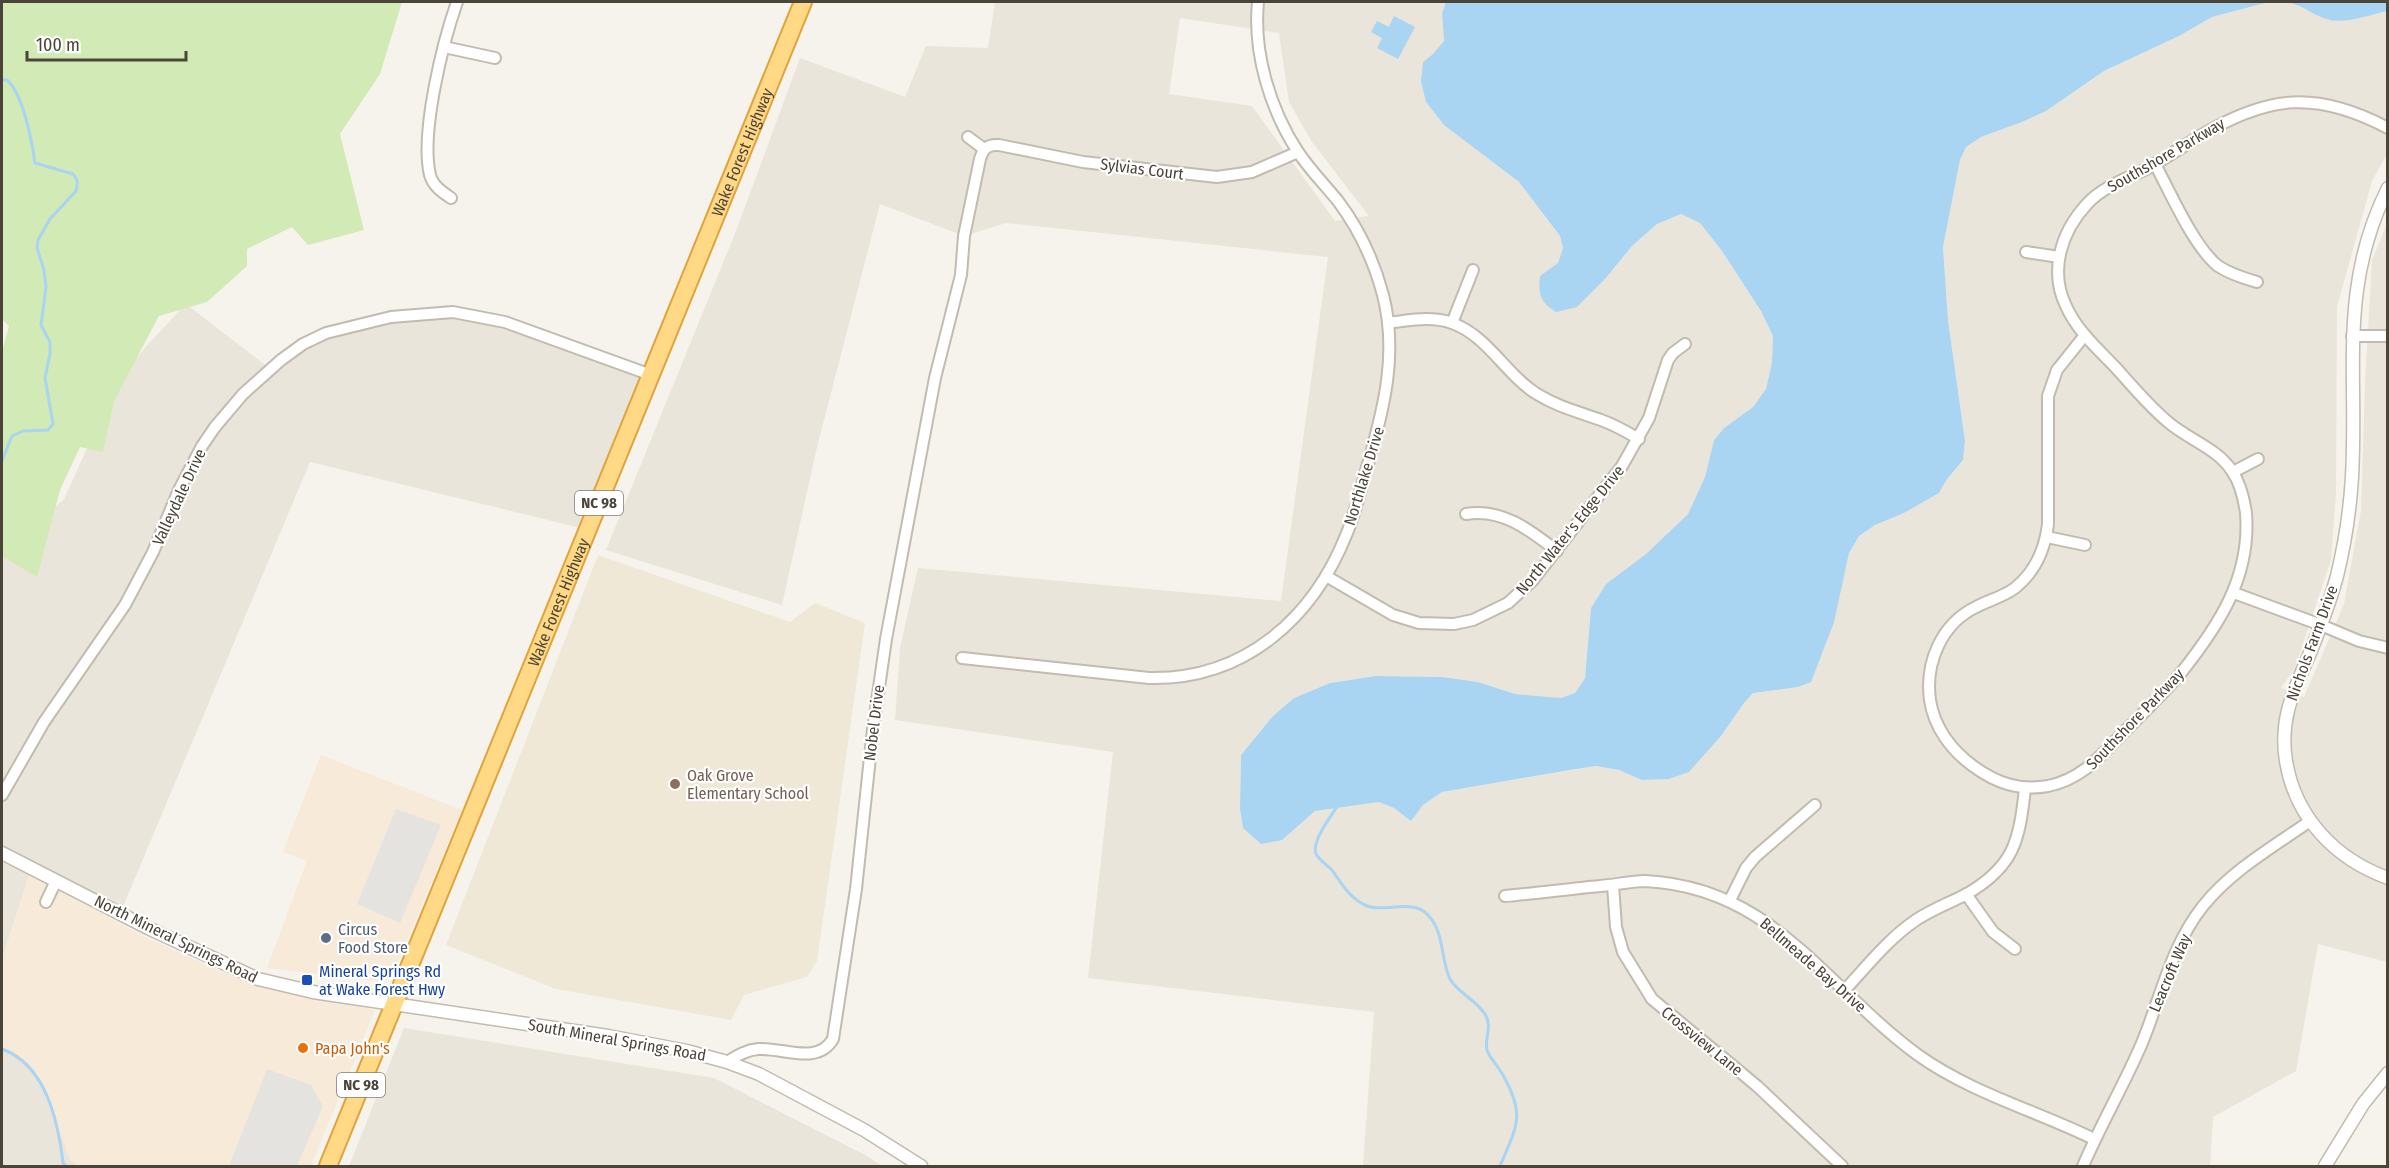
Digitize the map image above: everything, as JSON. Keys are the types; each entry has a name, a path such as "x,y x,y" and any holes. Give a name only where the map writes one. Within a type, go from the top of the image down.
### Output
{"highway":[{"name":"Wake Forest Highway","path":"394,1003 803,2"},
{"name":"NC 98","path":"328,1167 394,1003"}],"street":[{"path":"451,198 435,186 430,176 429,163 433,100 444,47 458,2"},
{"name":"Northlake Drive","path":"962,658 1130,677 1164,678 1196,674 1234,661 1278,634 1305,607 1326,576 1347,533 1383,412 1389,363 1388,323 1383,296 1366,248 1339,202 1298,152 1274,107 1263,70 1257,28 1258,2"},
{"path":"444,47 495,58"},
{"name":"Southshore Parkway","path":"2085,335 2057,370 2048,396 2047,537 2038,561 2018,586 2004,596 1976,607 1949,628 1937,646 1930,665 1928,684 1937,726 1948,743 1983,774 2000,783 2025,789 2068,781 2086,770 2177,677 2206,640 2234,593 2246,550 2245,501 2233,472 2210,449 2170,424 2085,335 2066,306 2061,292 2059,257 2068,228 2088,202 2100,192 2155,164 2230,118 2268,105 2297,102 2328,104 2364,116 2388,128"},
{"path":"968,137 984,149"},
{"name":"Sylvias Court","path":"984,149 988,146 999,145 1103,165 1217,177 1252,172 1275,164 1298,152"},
{"name":"Nobel Drive","path":"727,1062 742,1053 757,1049 819,1053 833,1039 856,889 884,650 935,378 962,275 964,236 977,170 984,149"},
{"path":"2155,164 2198,242 2210,258 2238,277 2257,282"},
{"name":"Nichols Farm Drive","path":"2388,189 2367,237 2355,291 2352,336 2352,476 2349,510 2336,578 2321,625 2295,684 2285,721 2286,760 2290,779 2297,798 2310,821 2338,852 2355,864 2388,878"},
{"path":"2026,252 2059,257"},
{"path":"1452,323 1473,270"},
{"name":"Valleydale Drive","path":"2,795 44,722 125,605 153,552 179,490 202,446 243,394 303,344 326,333 383,319 453,312 505,322 651,375"},
{"path":"1388,323 1423,320 1452,323 1479,340 1518,380 1535,393 1553,404 1615,426 1639,439"},
{"path":"2352,336 2388,336"},
{"name":"North Water's Edge Drive","path":"1326,576 1393,615 1419,622 1454,624 1487,615 1516,597 1557,551 1622,466 1649,418 1668,360 1685,344"},
{"path":"2233,472 2258,459"},
{"path":"1466,514 1490,512 1532,531 1557,551"},
{"path":"2047,537 2085,545"},
{"path":"2234,593 2359,641 2388,648"},
{"path":"1844,991 1902,930 1918,918 1966,894 1994,875 2012,852 2020,829 2025,789"},
{"path":"1730,900 1746,868 1755,857 1815,805"},
{"name":"Leacroft Way","path":"2083,1167 2094,1139 2126,1080 2169,968 2190,925 2221,886 2239,870 2310,821"},
{"name":"North Mineral Springs Road","path":"2,853 258,980 313,992 394,1003"},
{"path":"46,902 56,881"},
{"name":"Bellmeade Bay Drive","path":"1505,896 1642,881 1676,884 1730,900 1769,923 1896,1039 1945,1072 2094,1139"},
{"name":"Crossview Lane","path":"1613,885 1616,927 1623,952 1652,999 1757,1086 1842,1167"},
{"path":"1966,894 1993,932 2015,950"},
{"name":"South Mineral Springs Road","path":"394,1003 608,1036 687,1051 727,1062 759,1074 864,1130 921,1167"},
{"path":"2325,1167 2357,1113 2388,1073"}],"shaded area":[{"path":"995,2 1446,2 1442,13 1444,41 1432,55 1426,102 1444,125 1519,182 1560,236 1563,248 1558,263 1577,307 1605,279 1632,246 1657,224 1681,214 1700,223 1722,251 1761,311 1773,336 1772,362 1766,389 1753,407 1724,428 1714,440 1705,477 1688,514 1646,554 1606,584 1591,608 1585,678 1575,693 1561,698 1515,694 1478,682 1442,677 1376,676 1330,683 1294,698 1272,717 1241,755 1240,809 1243,827 1282,840 1315,811 1379,802 1394,808 1411,820 1423,805 1442,792 1596,766 1619,770 1642,780 1669,779 1689,772 1721,736 1753,693 1798,687 1843,576 1849,553 1859,536 1875,525 1904,513 1939,493 1963,460 1965,441 1948,320 1943,247 1960,160 1966,147 1981,137 2046,111 2104,71 2179,36 2212,17 2269,2 2290,2 2328,20 2343,20 2387,11 2387,154 2372,181 2337,307 2336,492 2331,560 2295,668 2281,688 2304,697 2344,604 2361,510 2372,260 2387,224 2387,962 2318,944 2296,1071 2213,1117 2210,1166 1363,1166 1374,1012 1088,978 1113,752 895,720 900,648 918,568 1281,601 1328,257 1006,223 964,236 880,204 817,447 782,605 606,550 736,231 800,58 905,97 926,46 988,48","holes":["1180,18 1279,33 1289,102 1312,142 1369,216 1335,221 1252,106 1169,94"]},
{"path":"186,304 273,371 293,355 326,338 393,321 432,317 487,323 643,376 581,528 310,462 122,909 2,847 2,553 64,499 111,388"},
{"name":"Oak Grove Elementary School","path":"598,555 790,622 815,603 865,623 817,961 807,977 744,995 731,1020 556,989 446,945"},
{"path":"321,755 462,810 391,978 382,982 267,968 307,861 283,852"},
{"path":"396,809 441,825 400,923 357,904"},
{"path":"2,862 29,875 2,960"},
{"path":"29,875 149,939 250,984 375,1010 311,1166 78,1166 70,1159 45,1093 32,1071 24,1062 2,1049 2,960"},
{"path":"404,1028 714,1078 867,1156 882,1166 349,1166"},
{"path":"2,1049 24,1062 32,1071 45,1093 70,1159 78,1166 2,1166"},
{"path":"267,1069 311,1085 323,1106 297,1166 229,1166"}],"green space":[{"path":"2,2 402,2 380,74 340,134 364,230 308,245 292,227 247,249 247,266 207,302 159,316 114,401 103,452 80,447 60,490 37,577 2,556 2,352 9,326 2,319"}],"water":[{"path":"1446,2 2269,2 2212,17 2179,36 2104,71 2046,111 1981,137 1966,147 1960,160 1943,247 1948,320 1965,441 1963,460 1939,493 1904,513 1875,525 1859,536 1849,553 1834,622 1811,682 1798,687 1753,693 1721,736 1689,772 1669,779 1642,780 1619,770 1596,766 1570,770 1442,792 1423,805 1411,821 1394,808 1379,802 1315,811 1282,840 1261,844 1243,828 1240,809 1241,755 1272,717 1294,698 1330,683 1376,676 1442,677 1478,682 1515,694 1561,698 1575,693 1585,678 1591,608 1606,584 1646,554 1688,514 1705,477 1714,440 1724,428 1753,407 1766,389 1772,362 1773,336 1761,311 1722,251 1700,223 1681,214 1657,224 1632,246 1605,279 1577,307 1556,312 1546,305 1540,293 1540,276 1558,263 1563,248 1560,236 1519,182 1444,125 1426,102 1421,81 1423,62 1444,41 1442,13"},
{"path":"2282,2 2387,2 2387,11 2356,19 2333,21 2294,4"},
{"path":"1394,16 1415,27 1398,59 1377,48 1382,38 1371,32 1377,21 1389,27"}],"waterway":[{"path":"2,80 7,80 18,96 29,131 35,163 73,174 77,183 76,191 50,219 38,240 37,248 44,270 46,287 41,325 50,342 45,378 53,424 48,430 23,431 12,436 2,461"},
{"path":"1338,805 1316,843 1317,856 1332,870 1351,895 1361,903 1374,908 1415,907 1428,915 1440,938 1450,979 1485,1014 1488,1028 1487,1050 1511,1090 1517,1112 1514,1131 1500,1166"},
{"path":"2,1049 17,1057 39,1081 53,1113 63,1163 66,1166"}],"place":[{"name":"Oak Grove Elementary School","path":"675,784"},
{"name":"Circus Food Store","path":"326,938"},
{"name":"Mineral Springs Rd at Wake Forest Hwy","path":"307,980"},
{"name":"Papa John's","path":"303,1048"}]}
